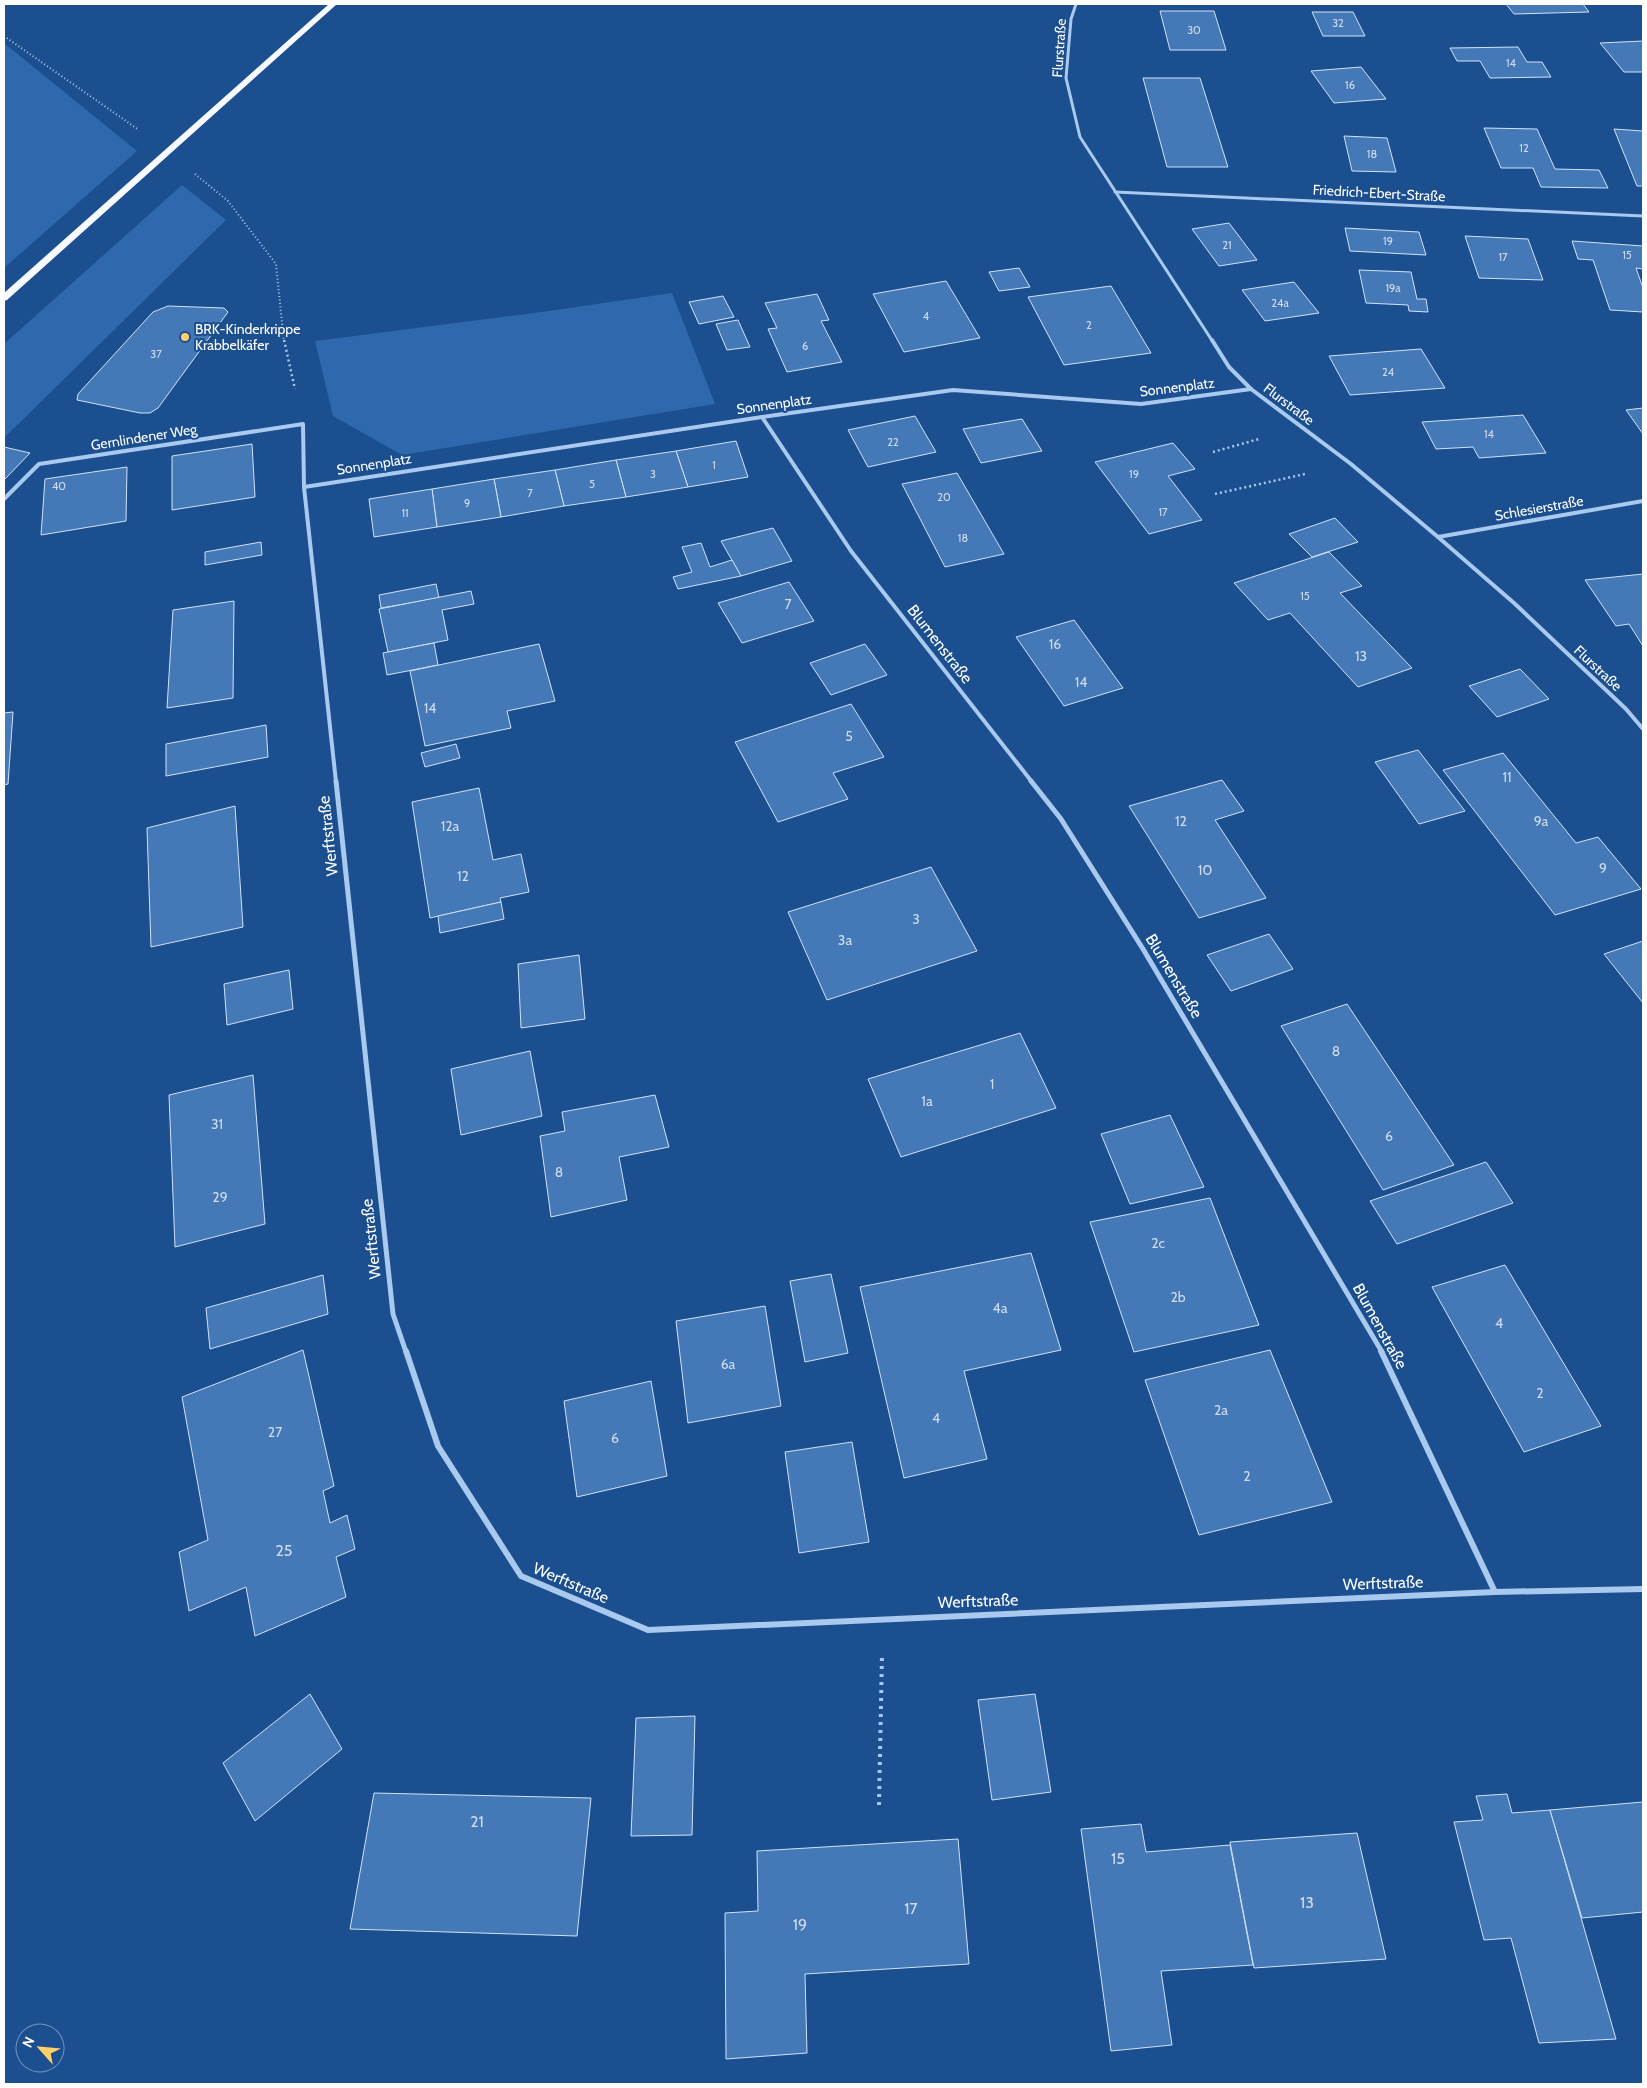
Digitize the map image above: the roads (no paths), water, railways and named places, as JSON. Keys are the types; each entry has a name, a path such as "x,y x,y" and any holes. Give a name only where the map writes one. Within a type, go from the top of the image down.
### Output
{"highway":[{"path":"4,298 333,4"}],"street":[{"name":"Flurstraße","path":"1076,4 1071,19 1066,78 1080,137 1229,367 1251,389 1351,464 1438,537 1514,604 1626,709 1643,729"},
{"name":"Friedrich-Ebert-Straße","path":"1115,192 1643,216"},
{"name":"Sonnenplatz","path":"304,486 953,390 1141,404 1251,389"},
{"name":"Blumenstraße","path":"762,417 852,551 1061,819 1143,949 1376,1340 1495,1592"},
{"name":"Werftstraße","path":"303,424 304,486 393,1314 438,1446 521,1576 648,1630 1495,1592 1643,1589"},
{"name":"Gernlindener Weg","path":"4,499 39,464 303,424"},
{"name":"Schlesierstraße","path":"1438,537 1643,501"}],"place":[{"name":"BRK-Kinderkrippe Krabbelkäfer","path":"185,337"}]}
